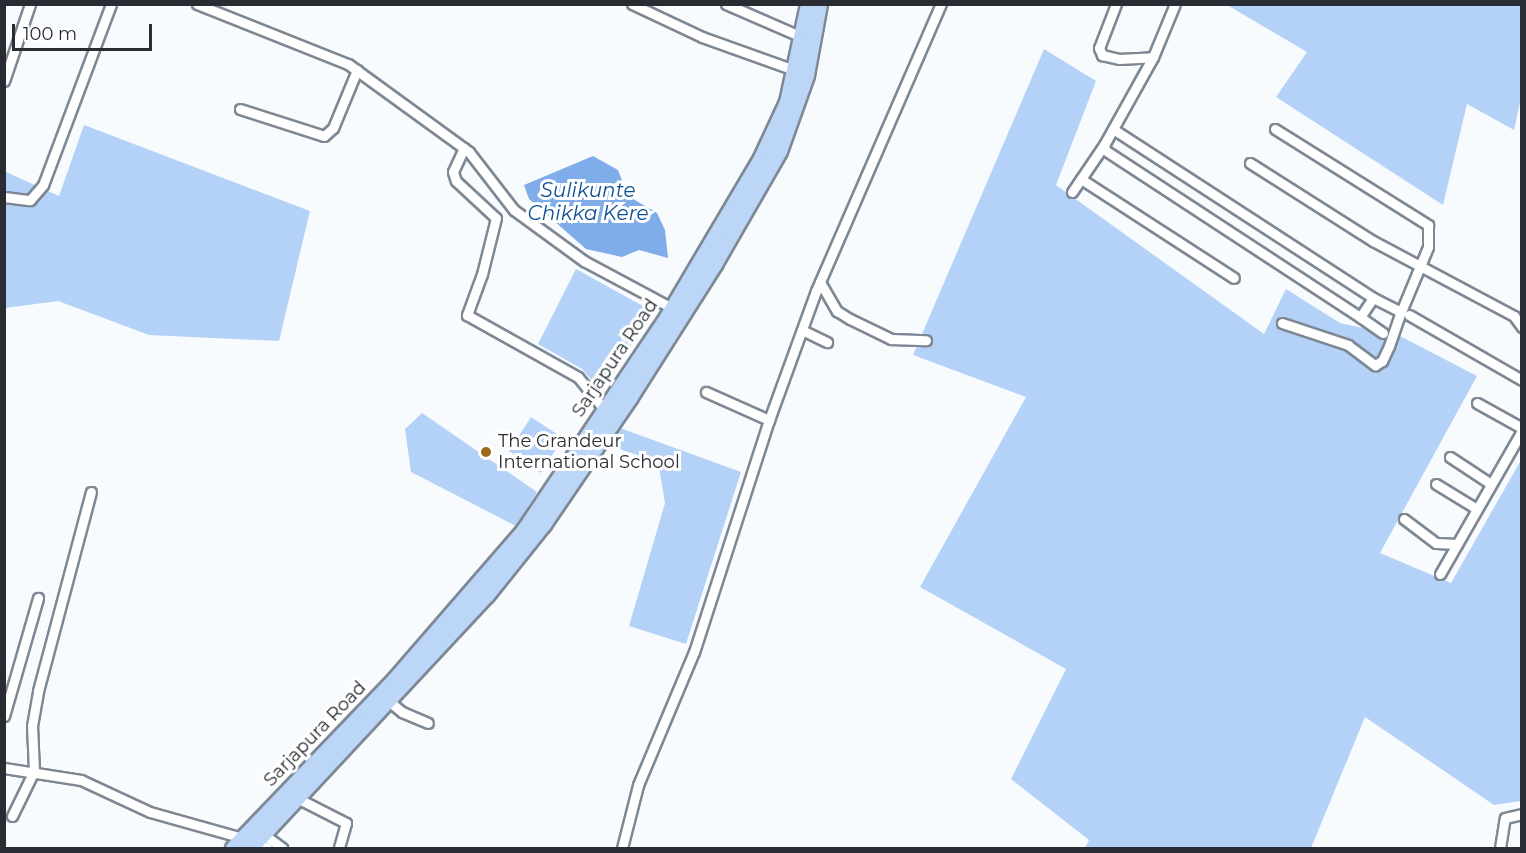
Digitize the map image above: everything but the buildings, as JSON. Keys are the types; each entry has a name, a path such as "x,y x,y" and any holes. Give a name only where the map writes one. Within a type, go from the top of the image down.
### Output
{"main road":[{"name":"Sarjapura Road","path":"252,843 390,702 530,540 609,415 766,149 800,72 802,37 808,4"},
{"name":"Sarjapura Road","path":"252,843 468,598 522,533 609,415 714,264 779,151 819,4"}],"street":[{"path":"4,81 30,4"},
{"path":"4,197 30,200 43,185 111,4"},
{"path":"197,4 357,70 464,148 514,210 584,261 672,308"},
{"path":"632,4 702,37 800,72"},
{"path":"726,4 802,37"},
{"path":"622,849 638,785 694,652 769,420 820,282 941,4"},
{"path":"1116,4 1099,48 1101,55 1153,57"},
{"path":"1072,192 1104,145 1153,57 1175,4"},
{"path":"240,109 324,136 333,128 357,70"},
{"path":"1113,129 1373,298 1521,380"},
{"path":"1275,129 1428,225 1428,247 1405,314 1382,361 1375,365 1348,345 1282,323"},
{"path":"1104,145 1105,150 1383,333"},
{"path":"464,148 454,165 456,181 496,218 483,274 467,315 578,377 609,415"},
{"path":"1250,163 1421,267 1514,316 1521,327"},
{"path":"1081,179 1234,278"},
{"path":"820,282 837,311 850,319 891,339 926,340"},
{"path":"1360,317 1373,298"},
{"path":"802,330 827,342"},
{"path":"706,392 769,420"},
{"path":"1440,574 1521,429 1477,403"},
{"path":"1450,457 1491,484"},
{"path":"1436,483 1477,509"},
{"path":"12,816 34,771 32,726 38,691 91,492"},
{"path":"1404,519 1436,543 1457,544"},
{"path":"4,716 38,598"},
{"path":"390,702 402,712 428,723"},
{"path":"4,768 81,780 150,812 252,843 282,849"},
{"path":"297,798 346,823 339,849"},
{"path":"1500,849 1505,818 1521,814"}],"shaded area":[{"path":"1227,5 1521,5 1521,98 1514,130 1467,104 1443,205 1276,97 1307,52"},
{"path":"1044,49 1096,81 1056,185 1264,334 1286,289 1340,323 1400,336 1477,376 1380,553 1451,583 1521,460 1521,801 1494,805 1365,717 1311,848 1085,848 1089,840 1011,779 1066,669 920,587 1026,397 913,355"},
{"path":"84,125 310,211 279,341 149,335 58,301 5,308 4,171 59,196"},
{"path":"576,269 652,311 602,392 582,369 538,344"},
{"path":"422,413 537,492 516,526 411,472 405,429"},
{"path":"531,417 563,438 541,473 509,451"},
{"path":"620,428 741,472 686,644 629,626 665,503 658,462 607,445"}],"water":[{"name":"Sulikunte Chikka Kere","path":"593,156 618,170 628,196 657,213 665,230 668,258 639,250 622,257 586,249 529,199 524,185"}],"place":[{"name":"The Grandeur International School","path":"486,452"}]}
